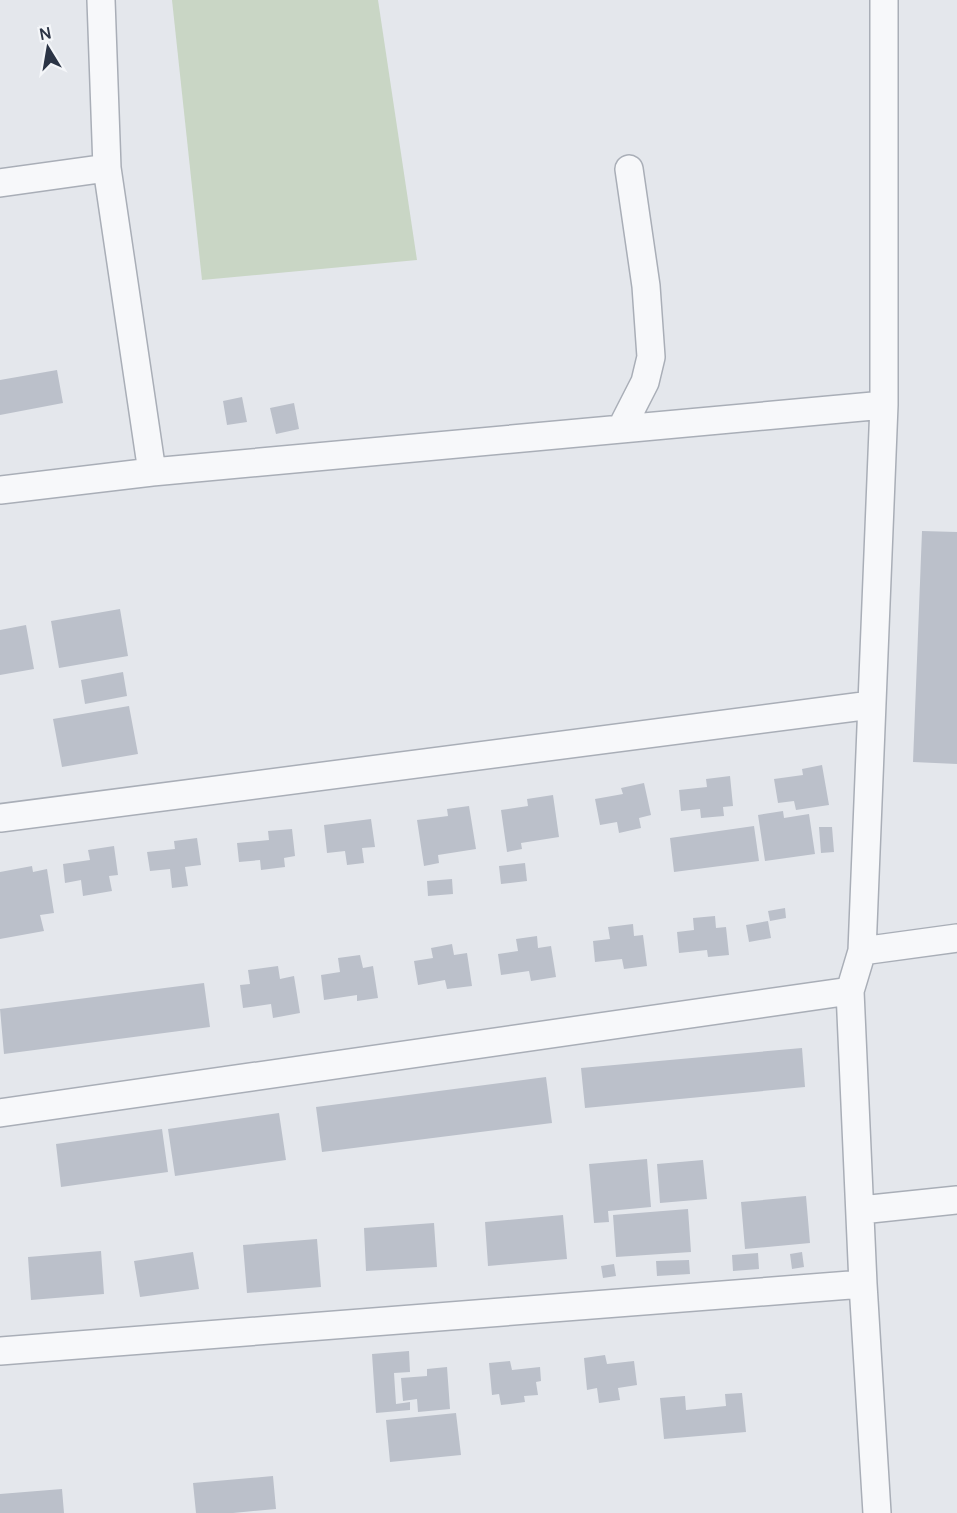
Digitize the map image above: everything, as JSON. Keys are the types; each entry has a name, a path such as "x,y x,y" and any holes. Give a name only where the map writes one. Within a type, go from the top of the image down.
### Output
{"street":[{"path":"101,0 107,168 152,472"},
{"path":"877,1513 862,1284 861,1210 850,992 862,951 884,405 884,0"},
{"path":"0,183 107,168"},
{"path":"621,429 645,382 651,357 646,286 629,169"},
{"path":"0,490 152,472 884,405"},
{"path":"0,818 871,705"},
{"path":"862,951 957,938"},
{"path":"0,1113 850,992"},
{"path":"861,1210 957,1200"},
{"path":"0,1351 862,1284"}],"green space":[{"path":"172,0 378,0 417,260 202,280"}],"building":[{"path":"57,370 63,403 0,415 0,380"},
{"path":"242,397 247,422 227,425 223,401"},
{"path":"294,403 299,429 276,434 270,408"},
{"path":"922,531 957,532 957,764 913,762"},
{"path":"120,609 128,656 59,668 51,621"},
{"path":"26,625 34,669 0,675 0,630"},
{"path":"123,672 127,696 85,704 81,680"},
{"path":"129,706 138,754 62,767 53,719"},
{"path":"822,765 829,805 796,810 794,801 778,803 774,779 803,775 802,769"},
{"path":"730,776 733,806 723,807 724,816 701,818 700,809 681,811 679,790 707,787 706,779"},
{"path":"644,783 651,815 639,818 641,828 619,833 617,822 600,825 595,799 623,794 621,788"},
{"path":"553,795 559,837 521,843 522,849 507,852 501,810 528,806 527,799"},
{"path":"469,806 476,849 438,855 439,863 424,866 417,820 448,816 447,809"},
{"path":"783,811 784,818 809,814 815,854 765,861 758,815"},
{"path":"371,819 375,847 362,848 364,863 347,865 345,851 327,853 324,825"},
{"path":"754,826 759,861 674,872 670,838"},
{"path":"819,827 832,827 834,852 821,853"},
{"path":"292,829 295,856 284,858 285,867 261,870 260,860 239,862 237,843 269,840 268,831"},
{"path":"197,838 201,865 185,867 188,886 172,888 170,869 150,871 147,852 175,849 174,841"},
{"path":"114,846 118,875 109,876 112,891 83,896 81,880 65,883 63,864 90,860 88,850"},
{"path":"525,863 527,881 501,884 499,866"},
{"path":"32,866 33,872 47,869 54,913 40,915 44,931 0,939 0,872"},
{"path":"452,879 453,894 428,896 427,881"},
{"path":"785,908 786,918 770,921 768,911"},
{"path":"715,916 716,928 726,927 729,955 708,957 707,950 679,953 677,932 694,930 693,918"},
{"path":"768,921 771,938 749,942 746,925"},
{"path":"633,924 634,936 643,935 647,966 624,969 622,959 595,962 593,941 610,939 608,927"},
{"path":"537,936 538,948 551,946 556,977 531,981 529,971 501,975 498,954 518,951 516,939"},
{"path":"452,944 454,955 467,953 472,986 447,989 445,980 418,985 414,961 433,958 431,948"},
{"path":"360,955 363,968 373,966 378,998 357,1001 357,995 324,1000 321,975 340,972 338,958"},
{"path":"278,966 280,979 294,976 300,1013 273,1018 271,1004 243,1008 240,985 250,984 248,970"},
{"path":"204,983 210,1027 4,1054 0,1009"},
{"path":"802,1048 805,1087 585,1108 581,1068"},
{"path":"546,1077 552,1123 322,1152 316,1107"},
{"path":"279,1113 286,1160 175,1176 168,1129"},
{"path":"162,1129 168,1172 61,1187 56,1144"},
{"path":"647,1159 651,1207 608,1211 609,1222 594,1223 589,1164"},
{"path":"703,1160 707,1199 660,1203 657,1164"},
{"path":"806,1196 810,1243 745,1249 741,1202"},
{"path":"688,1209 691,1252 616,1257 613,1215"},
{"path":"563,1215 567,1259 488,1266 485,1222"},
{"path":"434,1223 437,1267 366,1271 364,1228"},
{"path":"317,1239 321,1287 247,1293 243,1245"},
{"path":"101,1251 104,1294 31,1300 28,1257"},
{"path":"193,1252 199,1289 140,1297 134,1261"},
{"path":"802,1252 804,1267 792,1269 790,1254"},
{"path":"758,1253 759,1269 733,1271 732,1255"},
{"path":"689,1260 690,1274 657,1276 656,1261"},
{"path":"614,1264 616,1276 603,1278 601,1266"},
{"path":"409,1351 410,1372 394,1373 396,1404 410,1402 410,1410 376,1413 372,1354"},
{"path":"605,1355 607,1364 634,1361 637,1385 618,1388 620,1400 599,1403 597,1388 587,1390 584,1358"},
{"path":"510,1361 512,1370 540,1367 541,1381 536,1382 538,1395 524,1396 525,1402 501,1405 499,1394 492,1395 489,1363"},
{"path":"447,1367 450,1409 418,1412 417,1399 403,1401 401,1378 427,1376 427,1369"},
{"path":"742,1393 746,1432 664,1439 660,1398 685,1396 686,1410 726,1406 725,1394"},
{"path":"456,1413 461,1455 390,1462 386,1420"},
{"path":"273,1476 276,1509 233,1513 196,1513 193,1483"},
{"path":"62,1489 64,1513 0,1513 0,1494"}]}
